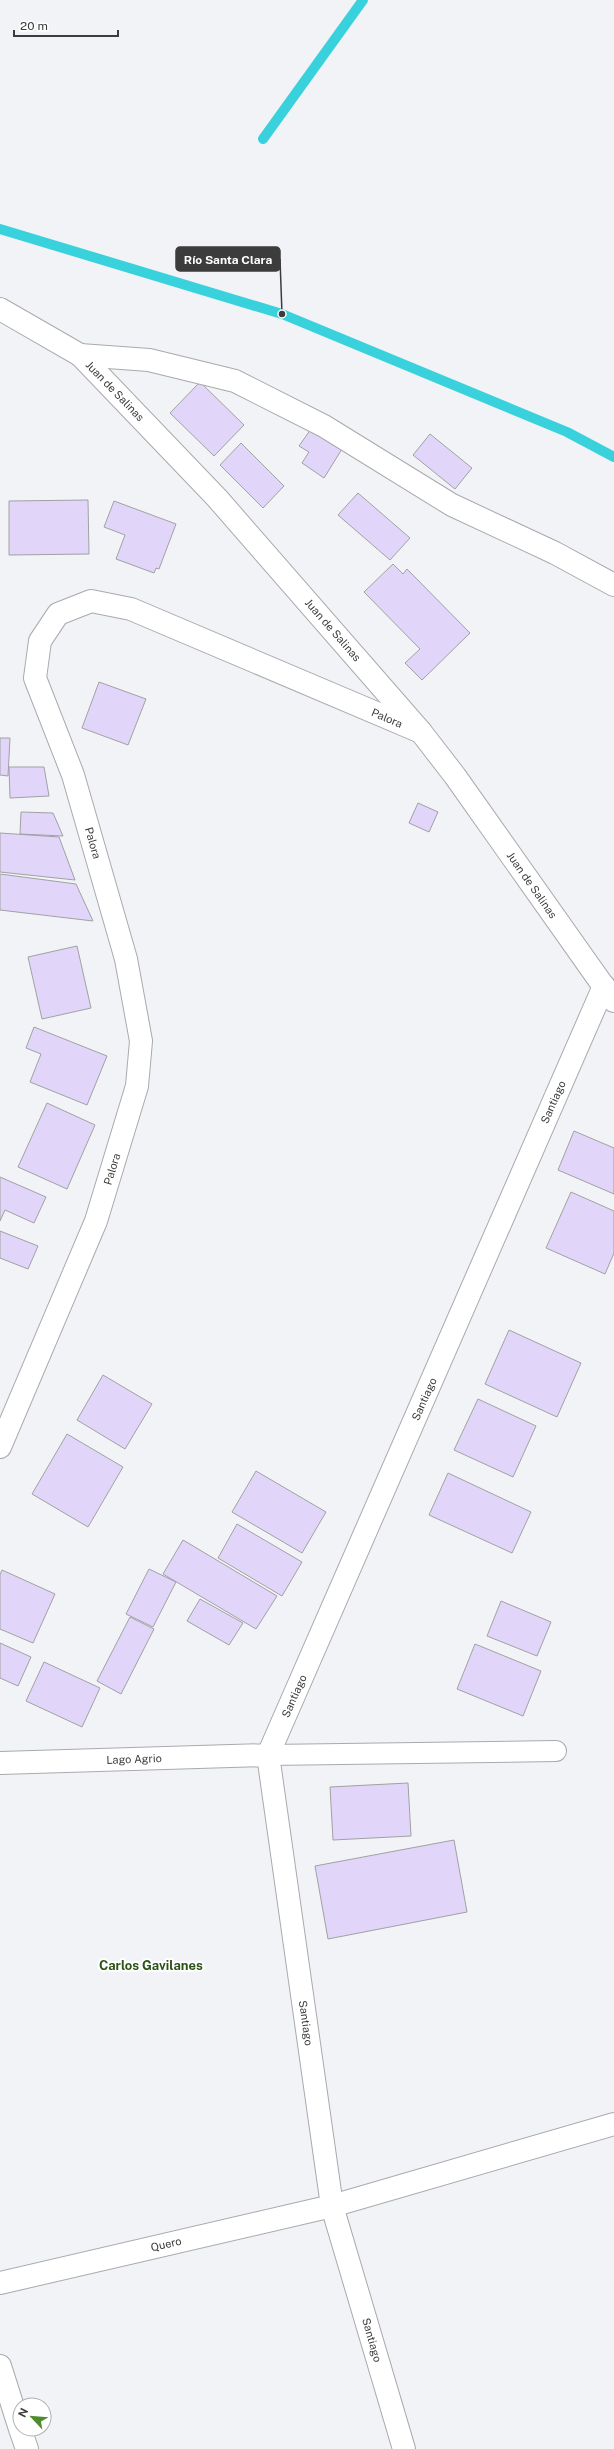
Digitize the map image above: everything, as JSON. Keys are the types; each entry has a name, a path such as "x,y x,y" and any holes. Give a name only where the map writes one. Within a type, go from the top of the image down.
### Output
{"street":[{"name":"Juan de Salinas","path":"0,309 80,355 217,498 421,732 455,776 609,994"},
{"path":"80,355 149,360 235,381 324,426 452,505 555,553 614,586"},
{"name":"Palora","path":"0,1447 96,1221 137,1086 142,1041 126,959 73,775 35,678 40,641 58,614 91,601 131,609 421,732"},
{"name":"Santiago","path":"404,2449 332,2206 268,1755 609,994"},
{"name":"Lago Agrio","path":"0,1763 268,1755"},
{"name":"Quero","path":"0,2283 332,2206 614,2124"},
{"path":"0,2366 12,2404"},
{"path":"22,2437 26,2449"}],"lane":[{"path":"268,1755 556,1751"}],"building":[{"path":"200,382 244,425 214,456 170,413"},
{"path":"311,429 342,449 324,478 302,463 309,452 299,446"},
{"path":"430,434 472,468 455,489 413,455"},
{"path":"241,443 284,486 263,508 220,465"},
{"path":"358,493 410,538 390,560 338,515"},
{"path":"88,500 89,554 9,555 9,501"},
{"path":"114,501 176,524 159,569 156,568 154,573 116,559 125,535 104,527"},
{"path":"393,564 403,574 407,569 470,633 422,680 405,663 420,649 364,592"},
{"path":"99,682 146,699 128,745 82,728"},
{"path":"0,738 10,738 8,776 0,775"},
{"path":"9,767 44,767 49,796 10,798"},
{"path":"418,803 438,812 429,832 409,823"},
{"path":"21,812 53,813 63,836 20,834"},
{"path":"0,833 59,837 75,880 0,872"},
{"path":"0,874 76,884 93,921 0,910"},
{"path":"77,946 91,1008 42,1019 28,957"},
{"path":"34,1027 107,1056 87,1105 30,1082 41,1054 26,1048"},
{"path":"47,1103 95,1125 67,1189 18,1167"},
{"path":"574,1131 614,1148 614,1194 558,1170"},
{"path":"0,1177 46,1197 34,1223 5,1210 0,1221"},
{"path":"571,1192 614,1211 614,1253 605,1274 546,1248"},
{"path":"0,1231 38,1246 28,1269 0,1258"},
{"path":"509,1330 581,1363 557,1417 485,1384"},
{"path":"103,1375 152,1404 125,1449 77,1420"},
{"path":"478,1399 536,1426 513,1477 454,1450"},
{"path":"67,1434 123,1467 88,1527 32,1494"},
{"path":"256,1471 326,1512 302,1553 232,1512"},
{"path":"448,1473 531,1512 512,1553 429,1515"},
{"path":"237,1524 302,1562 282,1596 218,1558"},
{"path":"183,1540 277,1596 256,1629 163,1574"},
{"path":"149,1569 176,1582 153,1627 126,1614"},
{"path":"2,1570 55,1594 33,1643 0,1629 0,1575"},
{"path":"200,1599 243,1623 229,1645 187,1621"},
{"path":"501,1601 551,1622 537,1656 487,1636"},
{"path":"130,1617 154,1629 121,1694 97,1681"},
{"path":"0,1643 31,1657 18,1686 0,1678"},
{"path":"475,1644 541,1671 523,1716 457,1689"},
{"path":"44,1662 100,1688 82,1727 26,1701"},
{"path":"408,1783 411,1836 333,1840 330,1787"},
{"path":"454,1840 467,1912 328,1939 315,1866"}],"waterway":[{"path":"263,139 363,0"},
{"path":"0,229 282,314 567,432 614,457"}],"place":[{"name":"Río Santa Clara","path":"282,314"}],"district":[{"name":"Carlos Gavilanes","path":"151,1965"}]}
